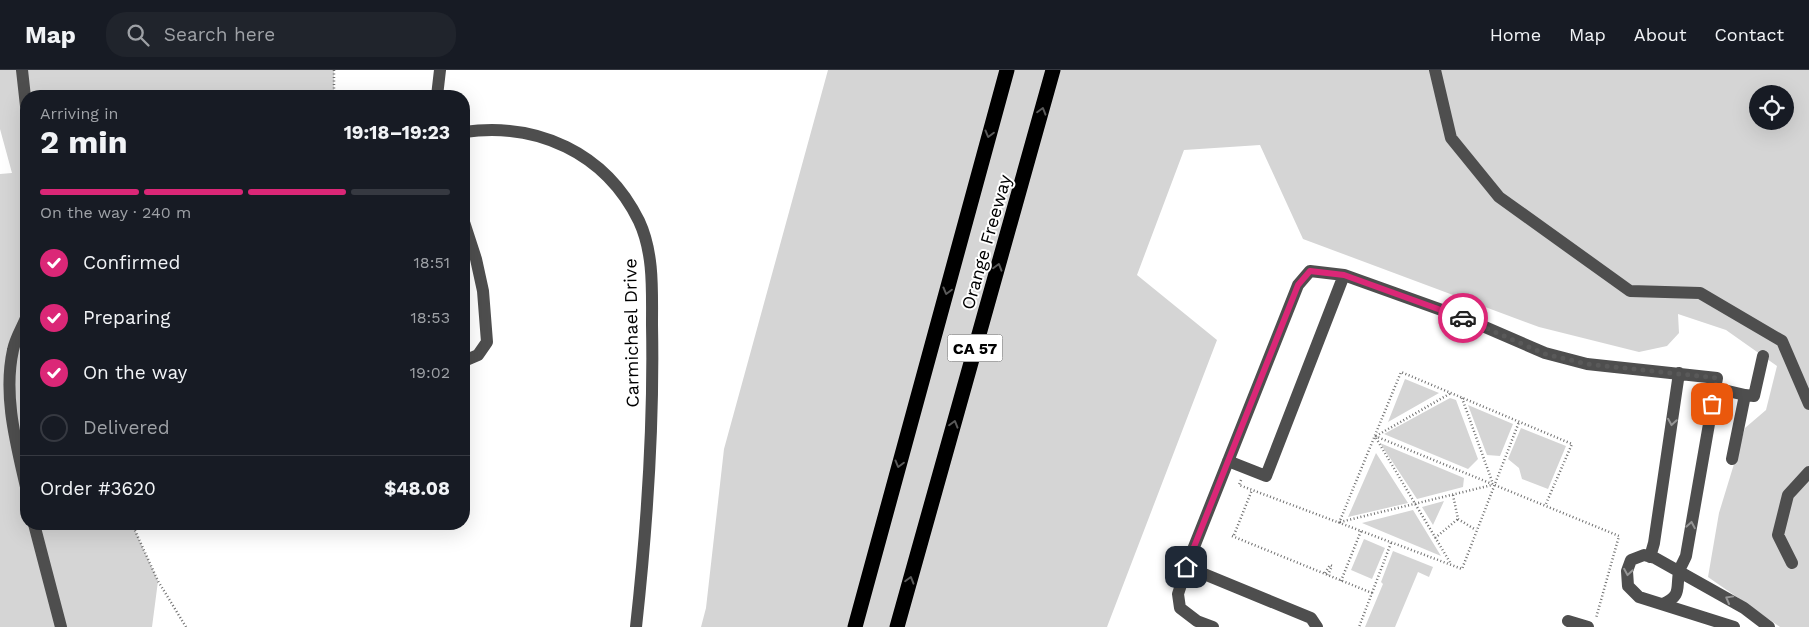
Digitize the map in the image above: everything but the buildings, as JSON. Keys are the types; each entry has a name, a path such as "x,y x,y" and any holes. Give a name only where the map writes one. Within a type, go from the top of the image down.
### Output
{"highway":[{"name":"Orange Freeway","path":"855,627 1007,70"},
{"name":"Orange Freeway","path":"897,627 1054,70"}],"street":[{"path":"22,70 24,90"},
{"path":"438,90 440,70"},
{"path":"1436,70 1451,138 1499,198 1630,291 1700,293 1782,341 1809,404"},
{"name":"Carmichael Drive","path":"470,131 490,128 516,130 569,146 608,178 634,214 644,237 649,256 652,288 652,402 642,577 636,627"},
{"path":"470,240 483,291 487,342 478,355 470,358"},
{"path":"1208,626 1197,621 1180,608 1178,594 1186,567 1298,285 1310,271 1344,275 1464,318 1545,354 1587,364 1717,378 1686,556 1679,572 1680,586 1676,595 1663,604"},
{"path":"1228,461 1266,476 1344,275"},
{"path":"20,332 13,349 9,386 20,459"},
{"path":"1715,388 1754,396 1763,356"},
{"path":"1650,557 1680,374"},
{"path":"1732,458 1745,395"},
{"path":"1792,563 1778,535 1788,495 1809,472"},
{"path":"36,530 61,627"},
{"path":"1734,627 1639,597 1628,586 1627,571 1631,560 1638,556 1650,557 1744,608 1769,627"},
{"path":"1186,567 1311,618 1317,627"},
{"path":"1568,621 1588,627"}],"path":[{"path":"334,70 334,90"},
{"path":"1338,523 1401,372 1572,444 1545,506"},
{"path":"1375,436 1451,394"},
{"path":"1462,398 1494,485"},
{"path":"1244,473 1239,485 1462,570 1519,422"},
{"path":"1375,436 1619,536 1597,616"},
{"path":"1375,436 1451,565"},
{"path":"1338,523 1494,485"},
{"path":"1252,490 1233,534 1326,573 1330,565 1332,566 1328,575"},
{"path":"1453,495 1458,519 1477,530"},
{"path":"1435,538 1458,519"},
{"path":"135,530 158,581 186,627"},
{"path":"1341,581 1361,531"},
{"path":"1232,536 1372,593"},
{"path":"1359,627 1392,543"}],"shaded area":[{"path":"0,70 334,70 334,90 20,90 20,530 135,530 158,581 152,627 0,627 0,174 12,173 0,129"},
{"path":"828,70 1809,70 1809,627 1780,627 1708,577 1719,513 1745,428 1766,410 1777,366 1726,330 1678,314 1679,333 1667,346 1639,352 1539,327 1303,239 1260,145 1184,150 1137,275 1217,340 1107,627 701,627 706,608 724,449"},
{"path":"1405,379 1439,393 1388,422"},
{"path":"1450,398 1456,400 1478,459 1468,469 1384,434"},
{"path":"1468,405 1513,424 1500,456 1487,455"},
{"path":"1521,428 1566,446 1548,489 1522,479 1519,468 1508,459"},
{"path":"1380,443 1464,478 1463,487 1417,499"},
{"path":"1376,453 1408,503 1348,517"},
{"path":"1444,501 1433,525 1422,507"},
{"path":"1413,510 1441,556 1362,523"},
{"path":"1364,539 1385,548 1372,579 1351,570"},
{"path":"1393,551 1433,567 1429,577 1418,572 1395,627 1365,627 1383,584 1381,582"}],"way so far":[{"path":"1463,318 1545,354 1587,364 1717,378 1712,404"}],"route":[{"path":"1186,567 1298,285 1310,271 1344,275 1463,318"}]}
